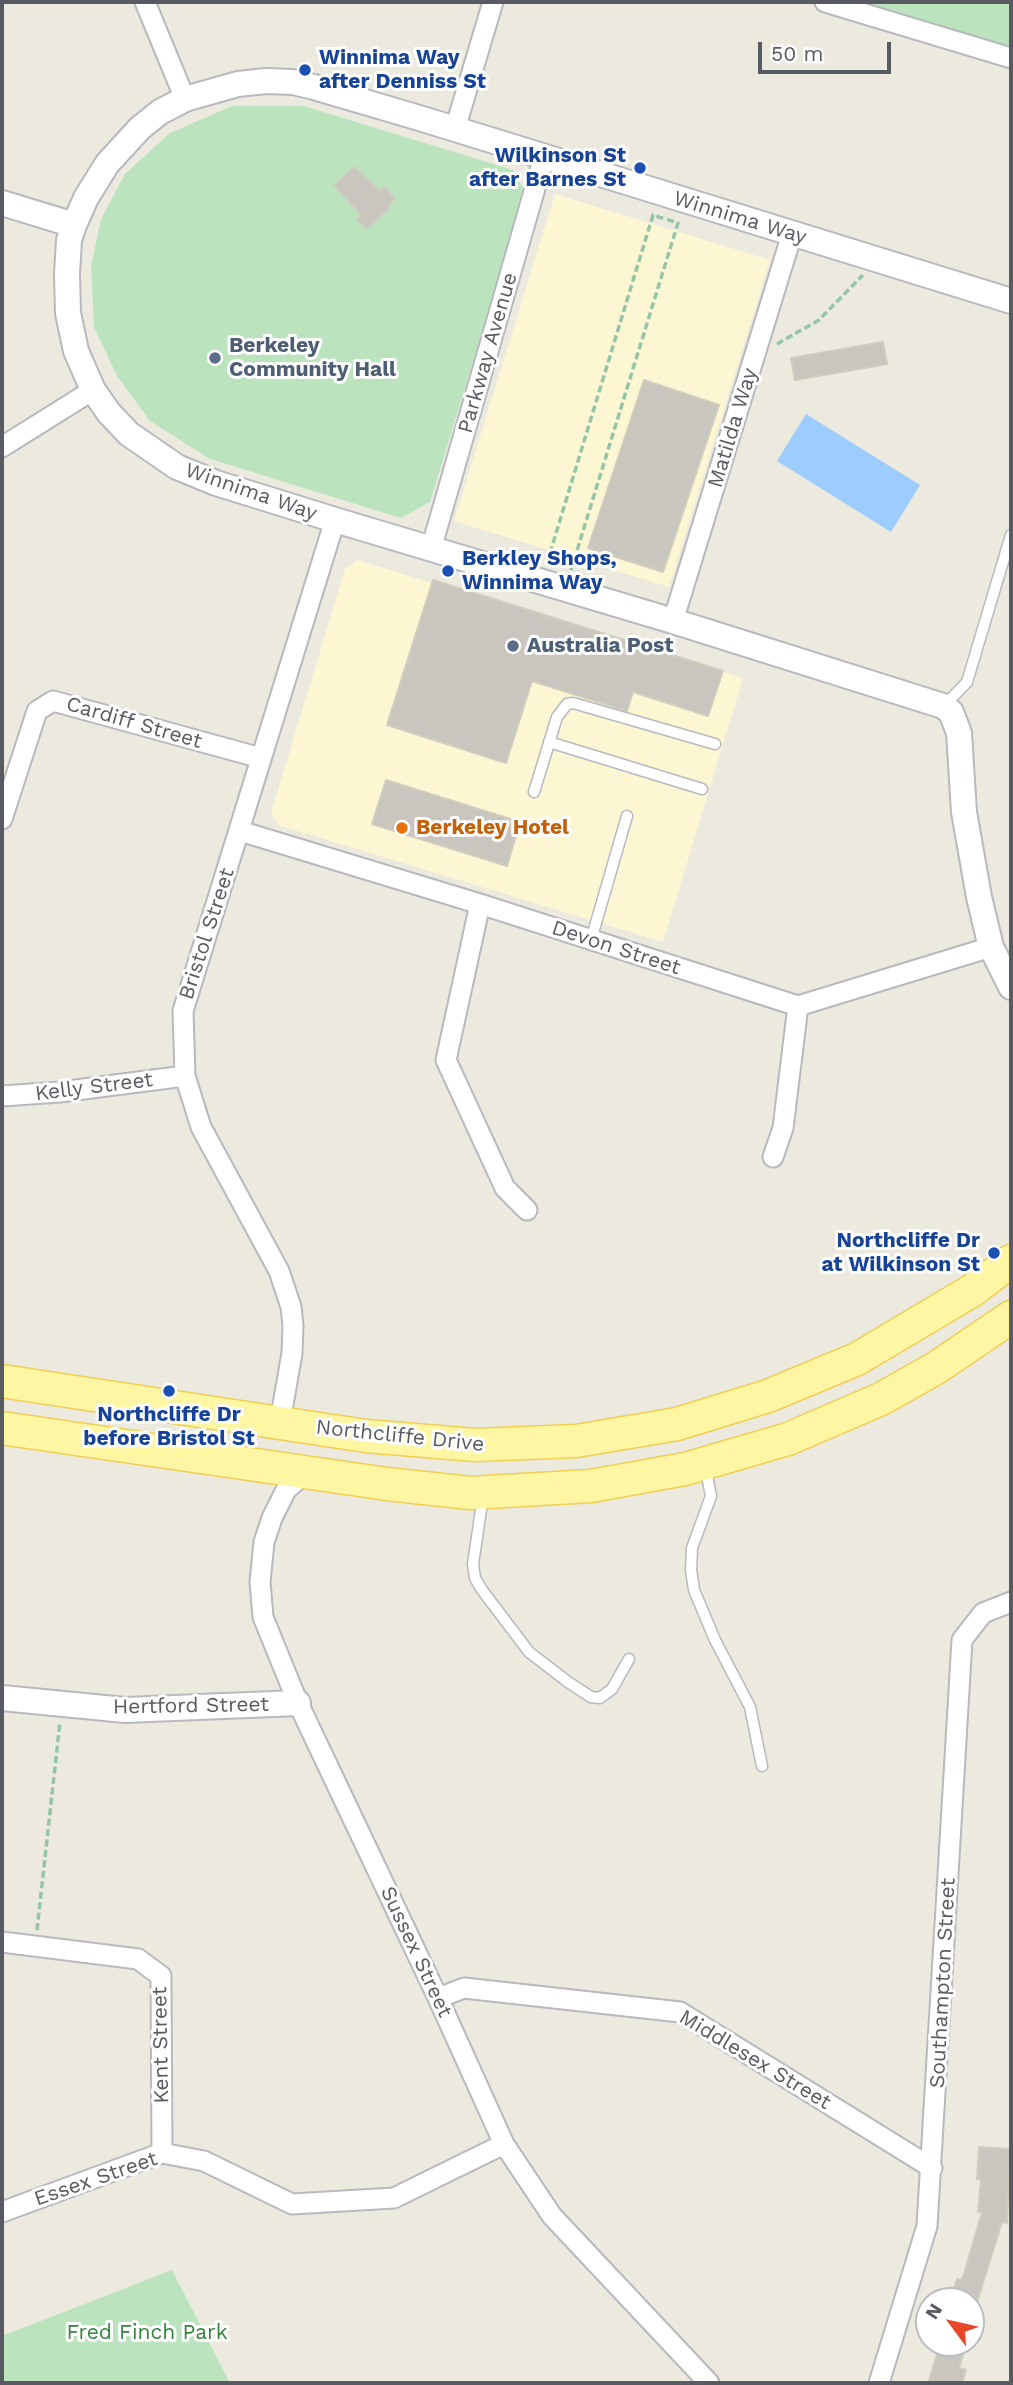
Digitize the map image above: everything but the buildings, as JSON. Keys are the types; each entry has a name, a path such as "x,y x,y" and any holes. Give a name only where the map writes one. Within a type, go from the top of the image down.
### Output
{"main road":[{"name":"Northcliffe Drive","path":"2,1381 366,1436 475,1446 576,1441 677,1424 768,1396 857,1359 973,1290 1011,1261"},
{"path":"2,1428 400,1486 470,1493 591,1486 705,1463 788,1439 881,1399 936,1368 1011,1317"}],"street":[{"path":"145,2 185,99"},
{"path":"455,129 493,2"},
{"path":"825,2 1011,58"},
{"name":"Winnima Way","path":"943,706 673,621 335,520 177,467 129,434 109,413 93,390 76,351 68,313 69,240 96,180 121,147 160,112 185,99 238,84 293,82 455,129 1011,301"},
{"name":"Parkway Avenue","path":"431,549 544,157"},
{"path":"2,203 74,225"},
{"name":"Matilda Way","path":"673,621 792,234"},
{"path":"2,447 93,390"},
{"name":"Bristol Street","path":"281,1422 292,1353 293,1326 289,1298 279,1271 201,1127 185,1076 183,1012 335,520"},
{"name":"Cardiff Street","path":"2,819 37,711 53,701 261,758"},
{"path":"943,706 951,712 959,733 970,854 991,947 1011,987"},
{"name":"Devon Street","path":"240,831 480,904 798,1006"},
{"path":"480,904 446,1060 505,1188 527,1210"},
{"path":"773,1157 783,1128 798,1006 991,947"},
{"name":"Kelly Street","path":"2,1096 60,1092 185,1076"},
{"name":"Sussex Street","path":"306,1472 286,1490 272,1518 264,1542 260,1582 263,1617 298,1703 504,2144 552,2217 709,2383"},
{"name":"Southampton Street","path":"879,2383 928,2226 962,1640 983,1613 1011,1602"},
{"name":"Hertford Street","path":"2,1698 125,1710 298,1703"},
{"name":"Kent Street","path":"2,1942 138,1959 161,1976 162,2153"},
{"name":"Middlesex Street","path":"438,1998 464,1988 680,2012 932,2168"},
{"name":"Essex Street","path":"2,2212 162,2153 204,2161 292,2204 394,2198 504,2144"}],"lane":[{"path":"943,706 967,682 1011,536"},
{"path":"534,792 561,709 573,703 715,744"},
{"path":"550,742 702,789"},
{"path":"591,940 627,816"},
{"path":"705,1463 711,1496 692,1548 694,1590 715,1640 750,1707 762,1766"},
{"path":"484,1492 473,1564 475,1578 529,1652 591,1697 600,1698 612,1689 629,1658"}],"path":[{"path":"550,553 653,215 667,216 678,223 569,578"},
{"path":"772,348 819,320 863,275 873,258"},
{"path":"35,1946 62,1704"}],"shaded area":[{"path":"555,194 770,260 669,587 454,521"},
{"path":"357,560 743,678 663,942 278,825 271,813 345,569"}],"green space":[{"path":"859,2 1011,2 1011,47"},
{"path":"232,106 304,106 513,170 525,192 430,502 401,518 210,459 150,421 117,376 94,327 91,266 101,219 125,174 170,133"},
{"name":"Fred Finch Park","path":"172,2270 230,2383 2,2383 2,2336"}],"water":[{"path":"806,414 920,485 891,532 777,461"}],"place":[{"name":"Winnima Way after Denniss St","path":"305,70"},
{"name":"Wilkinson St after Barnes St","path":"640,168"},
{"name":"Berkeley Community Hall","path":"215,358"},
{"name":"Berkley Shops, Winnima Way","path":"448,571"},
{"name":"Australia Post","path":"513,646"},
{"name":"Berkeley Hotel","path":"402,828"},
{"name":"Northcliffe Dr at Wilkinson St","path":"994,1253"},
{"name":"Northcliffe Dr before Bristol St","path":"169,1391"}]}
